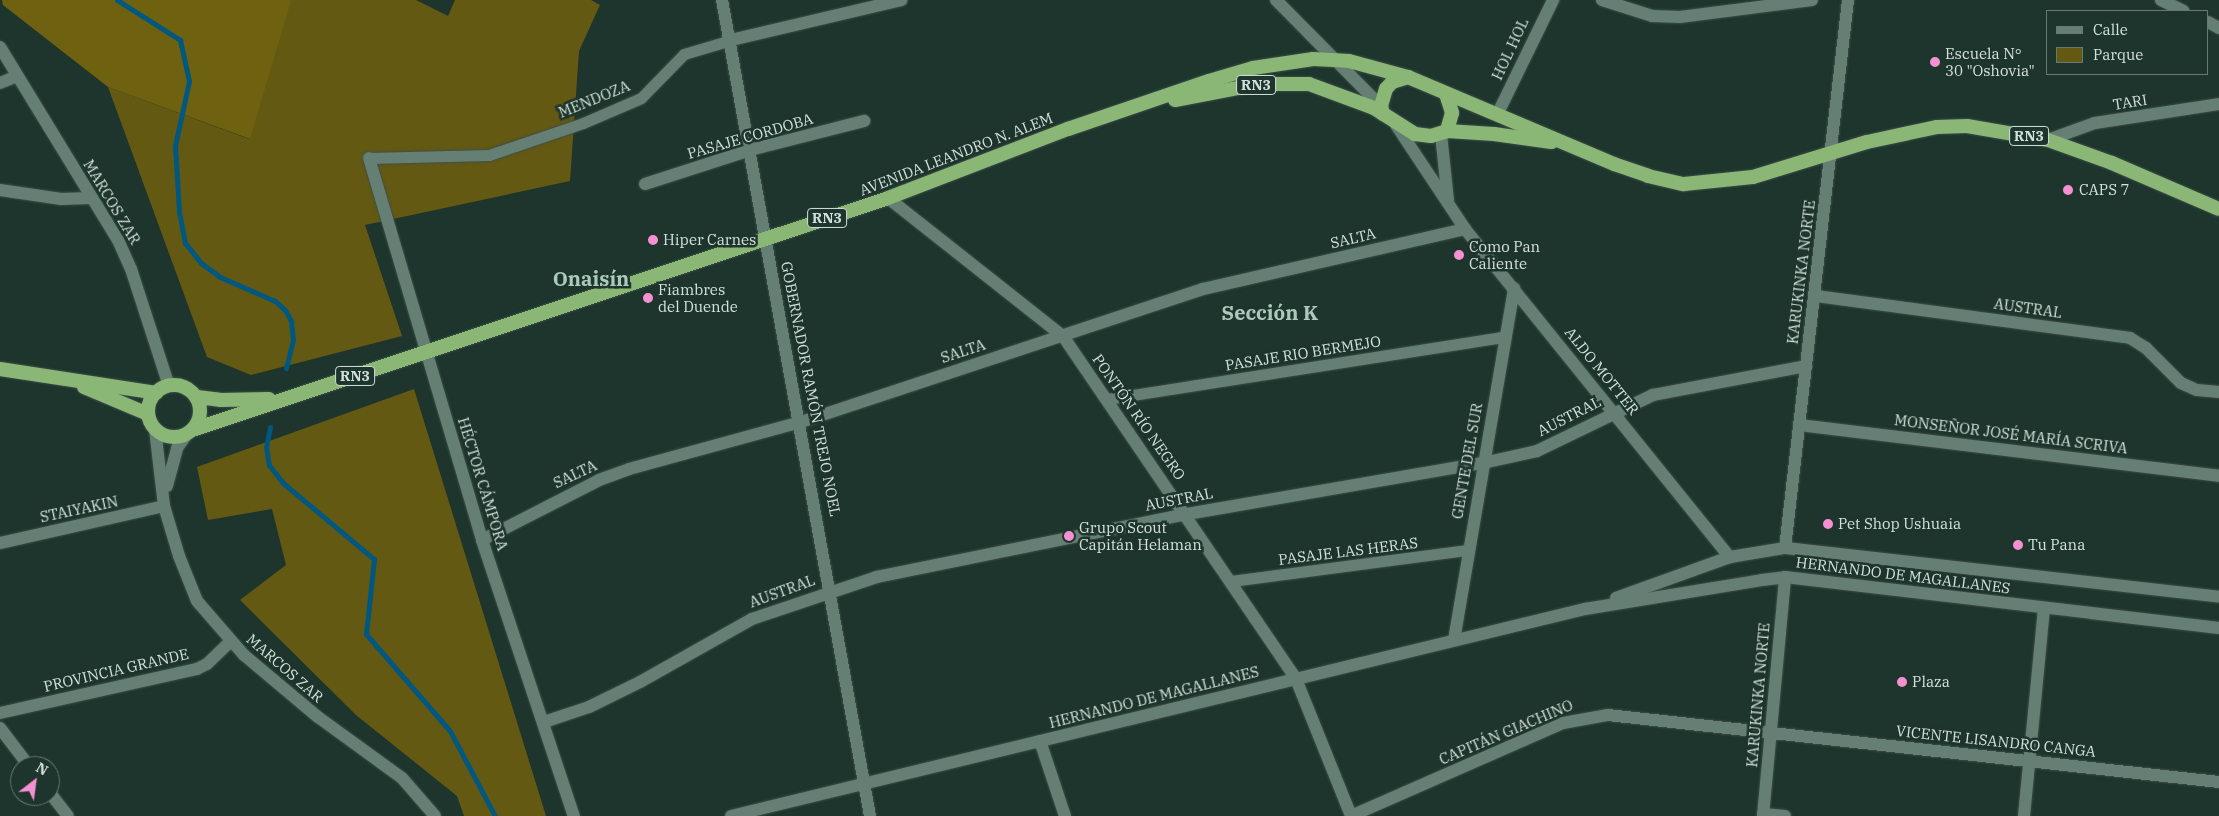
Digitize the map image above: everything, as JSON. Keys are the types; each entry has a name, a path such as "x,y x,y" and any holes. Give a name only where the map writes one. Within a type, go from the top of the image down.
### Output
{"highway":[{"name":"AVENIDA LEANDRO N. ALEM","path":"155,429 167,436 191,431 888,198 1125,110 1253,68 1313,59 1336,59 1408,77 1446,94 1498,112 1575,147 1648,176 1684,184 1754,177 1831,155 1867,142 1937,127 1967,126 2048,140 2112,163 2219,208"},
{"path":"1382,110 1382,97 1392,82 1408,77"},
{"name":"AVENIDA LEANDRO N. ALEM","path":"1125,110 1251,86 1283,83 1308,84 1382,110 1396,125 1423,136 1444,132 1526,137 1575,147"},
{"path":"1444,132 1452,113 1446,94"},
{"path":"0,369 66,381 112,384 156,393 169,386"},
{"path":"66,381 148,414 155,429"},
{"name":"AVENIDA LEANDRO N. ALEM","path":"169,386 184,387 197,397 220,400 285,398"},
{"path":"148,414 156,393"},
{"path":"191,431 201,413 197,397"}],"street":[{"name":"GOBERNADOR RAMÓN TREJO NOEL","path":"722,0 801,422 870,816"},
{"name":"MENDOZA","path":"370,158 489,155 583,123 641,98 684,54 731,40 901,0"},
{"path":"1276,0 1336,59 1382,110"},
{"name":"HOL HOL","path":"1498,112 1553,0"},
{"path":"1602,0 1652,16 1680,17 1812,0"},
{"name":"KARUKINKA NORTE","path":"1785,548 1816,296 1848,0"},
{"path":"2161,0 2182,10"},
{"name":"MARCOS ZAR","path":"0,47 91,198 131,269 169,386"},
{"path":"0,83 17,76"},
{"name":"TARI","path":"2048,140 2095,123 2219,104"},
{"name":"PASAJE CORDOBA","path":"646,184 750,150 864,120"},
{"name":"ALDO MOTTER","path":"1396,125 1465,229 1614,411 1730,557"},
{"name":"ALDO MOTTER","path":"1444,132 1449,206"},
{"name":"HÉCTOR CÁMPORA","path":"370,158 425,354 482,540 574,816"},
{"path":"0,190 61,199 91,198"},
{"name":"PONTÓN RÍO NEGRO","path":"888,198 1062,336 1187,514 1296,679 1351,816"},
{"name":"SALTA","path":"482,540 600,480 801,422 1203,289 1465,229"},
{"name":"GENTE DEL SUR","path":"1454,640 1504,337 1514,288"},
{"name":"AUSTRAL","path":"1816,296 2130,338 2146,348 2181,383 2197,390 2219,392"},
{"name":"PASAJE RIO BERMEJO","path":"1107,399 1504,337"},
{"name":"AUSTRAL","path":"544,722 589,707 640,682 752,619 831,590 877,577 1187,514 1483,463 1537,450 1614,411 1653,394 1806,366"},
{"name":"MONSEÑOR JOSÉ MARÍA SCRIVA","path":"1799,425 2219,476"},
{"name":"MARCOS ZAR","path":"155,429 164,506 179,556 197,601 230,642 318,717 402,778 435,816"},
{"name":"MARCOS ZAR","path":"164,506 169,468 177,448 191,431"},
{"name":"STAIYAKIN","path":"0,542 164,506"},
{"name":"HERNANDO DE MAGALLANES","path":"1585,609 1730,557 1785,548 2219,597"},
{"name":"PASAJE LAS HERAS","path":"1231,581 1468,550"},
{"name":"KARUKINKA NORTE","path":"1763,815 1785,578"},
{"name":"HERNANDO DE MAGALLANES","path":"731,816 1585,609 1785,578 2219,628"},
{"path":"2024,816 2044,608"},
{"name":"PROVINCIA GRANDE","path":"0,713 197,669 207,664 230,642"},
{"name":"CAPITÁN GIACHINO","path":"1351,816 1584,717 1608,715 1770,733"},
{"path":"0,728 21,756"},
{"name":"VICENTE LISANDRO CANGA","path":"1770,733 2219,782"},
{"path":"1040,741 1066,816"},
{"path":"60,806 68,816"},
{"path":"1763,815 1785,816"}],"green space":[{"path":"289,0 416,0 448,16 455,0 591,0 600,5 579,51 570,181 365,225 402,336 251,375 207,357 108,87 249,139"},
{"path":"414,389 546,816 464,816 457,796 356,715 240,600 286,565 272,509 208,520 197,467"}],"shaded area":[{"path":"2,0 291,1 250,139 108,87 3,5"}],"waterway":[{"path":"117,0 180,40 189,81 175,146 179,212 185,243 201,263 220,277 275,301 285,310 291,321 293,340 286,368"},
{"path":"270,427 266,447 269,465 283,483 374,559 366,634 450,731 495,816"}],"place":[{"name":"Escuela N° 30 \"Oshovia\"","path":"1935,62"},
{"name":"CAPS 7","path":"2068,190"},
{"name":"Hiper Carnes","path":"653,240"},
{"name":"Como Pan Caliente","path":"1459,255"},
{"name":"Fiambres del Duende","path":"648,298"},
{"name":"Pet Shop Ushuaia","path":"1828,524"},
{"name":"Grupo Scout Capitán Helaman","path":"1069,536"},
{"name":"Tu Pana","path":"2018,545"},
{"name":"Plaza","path":"1902,682"}],"district":[{"name":"Onaisín","path":"591,278"},
{"name":"Sección K","path":"1270,312"}]}
